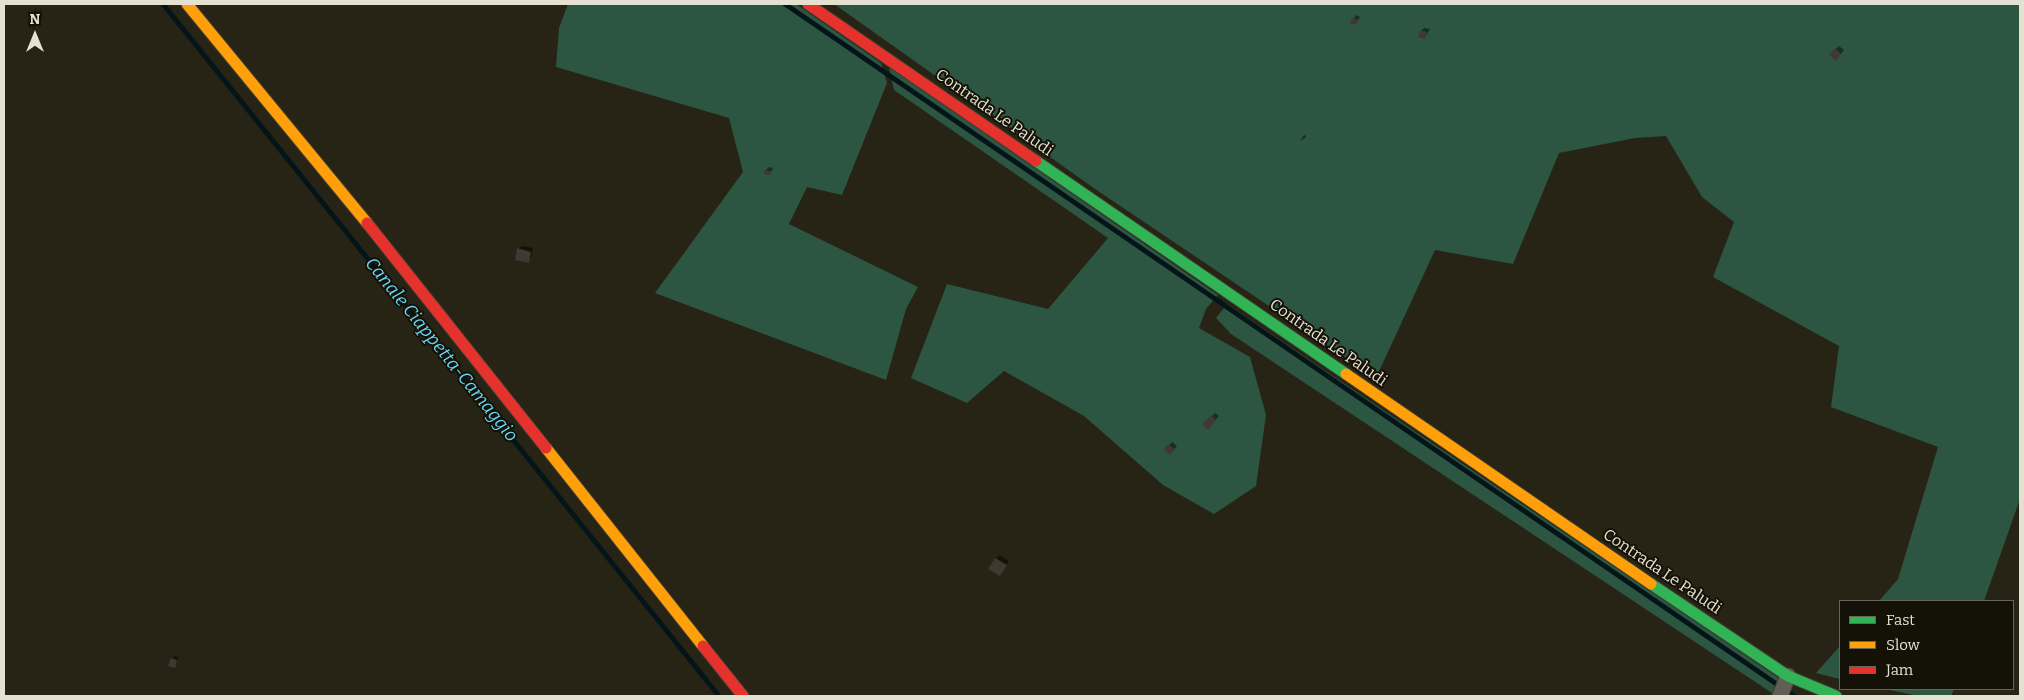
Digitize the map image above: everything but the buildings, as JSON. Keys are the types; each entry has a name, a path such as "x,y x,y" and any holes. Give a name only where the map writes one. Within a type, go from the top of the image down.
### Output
{"street":[{"path":"187,4 331,178 742,696"},
{"name":"Contrada Le Paludi","path":"808,4 1787,679 1836,696"},
{"path":"1780,696 1787,679"}],"green space":[{"path":"568,4 796,4 881,63 887,83 842,195 807,187 789,224 918,287 906,309 886,380 655,293 743,172 729,118 556,67 559,28"},
{"path":"834,4 2020,4 2020,499 1984,600 1880,600 1898,579 1938,447 1831,407 1839,346 1713,277 1734,222 1702,197 1666,136 1635,138 1559,153 1513,264 1435,250 1376,378 1098,191"},
{"path":"889,67 1218,295 1206,309 1199,328 1250,357 1266,415 1256,486 1214,514 1163,485 1084,416 1004,371 967,403 911,378 947,284 1048,309 1108,238 894,90"},
{"path":"1227,304 1783,681 1772,693 1231,334 1216,318"},
{"path":"1839,647 1839,679 1816,673"},
{"path":"1890,690 1954,690 1951,696 1919,696"}],"waterway":[{"name":"Canale Ciappetta-Camaggio","path":"163,4 719,696"},
{"path":"785,4 1794,696"}],"traffic: fast":[{"path":"1036,161 1346,374"},
{"path":"1651,584 1788,676 1836,696"}],"traffic: slow":[{"path":"187,4 367,223"},
{"path":"1346,374 1651,584"},
{"path":"546,448 703,646"}],"traffic: jam":[{"path":"808,4 1036,161"},
{"path":"367,223 546,448"},
{"path":"703,646 743,696"}]}
